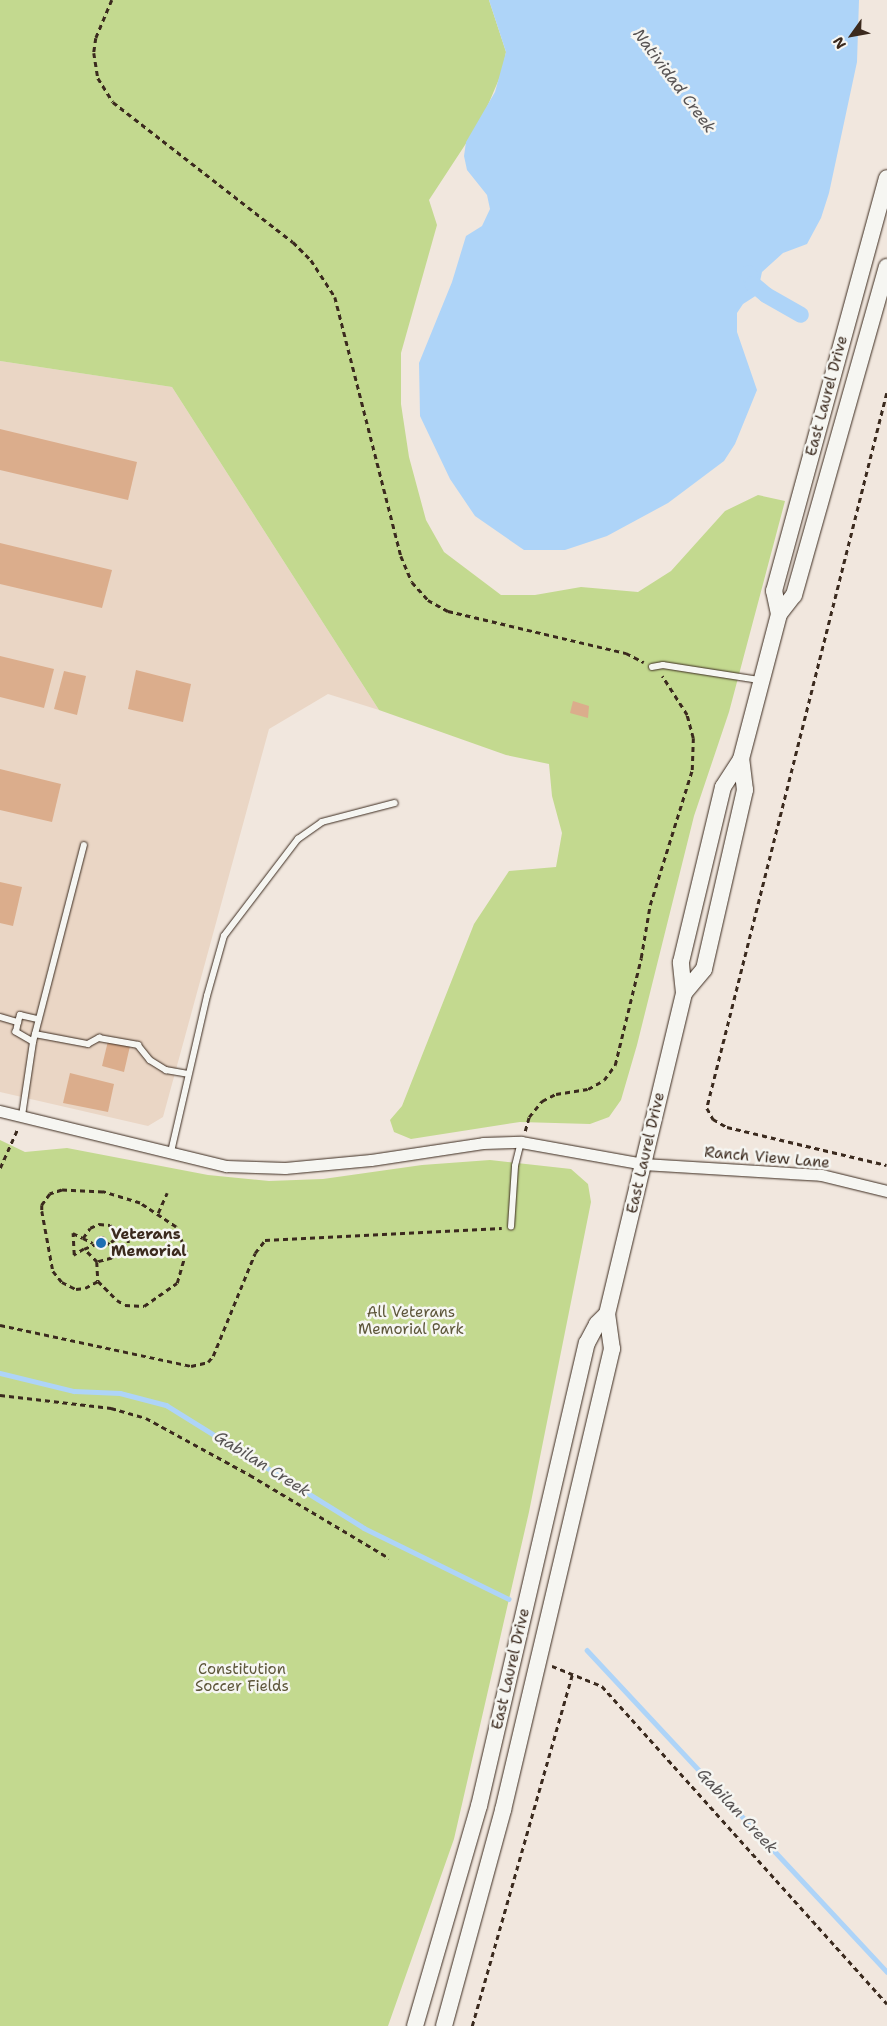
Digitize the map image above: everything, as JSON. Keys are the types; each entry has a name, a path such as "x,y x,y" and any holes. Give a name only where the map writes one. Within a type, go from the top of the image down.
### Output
{"main road":[{"name":"East Laurel Drive","path":"779,614 774,591 887,178"},
{"name":"East Laurel Drive","path":"444,2026 502,1810 612,1349 607,1314 684,993 681,962 723,787 741,759 779,614 794,595 887,267"},
{"name":"East Laurel Drive","path":"684,993 704,969 745,790 741,759"},
{"name":"East Laurel Drive","path":"416,2026 479,1806 588,1343 597,1324 607,1314"}],"street":[{"name":"Ranch View Lane","path":"0,1111 170,1154 226,1166 285,1168 371,1160 483,1143 521,1142 643,1164 821,1175 887,1190"}],"lane":[{"path":"652,667 663,664 761,681"},
{"path":"170,1154 188,1074 224,936 278,862 298,839 322,822 395,802"},
{"path":"22,1116 34,1034 84,845"},
{"path":"33,1042 16,1032 18,1022 20,1015 38,1019"},
{"path":"0,1017 18,1022"},
{"path":"34,1034 88,1044 99,1038 138,1045 150,1060 166,1070 188,1074"},
{"path":"511,1227 515,1166 521,1142"}],"path":[{"path":"112,0 96,38 94,53 98,78 113,102 293,242 311,260 335,297 402,556 412,582 428,600 448,611 626,653 652,667 665,680 687,714 693,738 692,770 650,905 641,958 615,1065 604,1080 588,1089 556,1094 542,1102 529,1117 521,1142"},
{"path":"887,393 707,1108 713,1119 727,1127 887,1165"},
{"path":"0,1168 22,1116"},
{"path":"84,1249 97,1262 98,1281 117,1300 135,1306 152,1303 177,1283 185,1262 184,1242 176,1227 158,1213 140,1203 103,1192 62,1190 46,1198 42,1211 57,1277 76,1289 85,1288 98,1281"},
{"path":"158,1213 167,1193"},
{"path":"83,1238 90,1228 99,1224 110,1225 120,1235"},
{"path":"0,1325 191,1366 208,1362 214,1356 255,1253 264,1240 511,1227"},
{"path":"93,1244 73,1233 74,1255 93,1244 98,1243 102,1245 105,1242 111,1242 129,1254 128,1229 111,1242"},
{"path":"98,1243 101,1238 105,1242"},
{"path":"97,1262 112,1258 121,1249"},
{"path":"0,1395 111,1408 146,1418 250,1475 389,1558"},
{"path":"538,1661 602,1686 887,2004"},
{"path":"472,2026 572,1674"}],"shaded area":[{"path":"0,361 172,387 379,710 328,694 269,729 163,1117 148,1126 0,1092"}],"green space":[{"path":"0,0 489,0 506,52 502,72 482,119 429,200 437,225 401,353 401,404 409,457 426,520 444,552 501,595 535,595 581,587 638,592 671,571 725,511 758,495 785,501 729,712 694,816 637,1045 621,1100 609,1117 590,1124 520,1122 411,1139 394,1132 390,1120 402,1106 474,924 509,871 556,867 562,833 552,796 549,764 506,755 379,710 172,387 0,361"},
{"name":"Constitution Soccer Fields","path":"0,1140 25,1152 67,1148 208,1175 269,1181 323,1179 422,1165 490,1160 571,1169 588,1184 591,1202 529,1512 454,1839 388,2026 0,2026"}],"water":[{"path":"489,0 859,0 857,62 829,193 821,218 807,244 783,253 762,272 757,295 743,304 737,313 737,332 757,390 735,444 724,461 668,503 607,536 565,550 524,550 475,516 450,479 420,416 419,363 452,282 466,236 482,226 490,209 487,195 467,170 464,156 466,142 495,92 506,52"}],"building":[{"path":"0,429 137,462 128,500 0,470"},
{"path":"0,543 112,570 102,608 0,584"},
{"path":"0,656 54,669 44,708 0,697"},
{"path":"136,670 191,684 183,722 128,709"},
{"path":"64,671 86,676 77,715 54,709"},
{"path":"573,701 589,706 588,718 570,713"},
{"path":"0,769 61,784 52,822 0,810"},
{"path":"0,882 22,887 13,926 0,923"},
{"path":"108,1041 130,1046 124,1072 102,1066"},
{"path":"70,1073 114,1084 108,1112 63,1103"}],"waterway":[{"name":"Natividad Creek","path":"749,273 753,284 766,295 801,315"},
{"name":"Gabilan Creek","path":"0,1373 74,1391 120,1393 166,1405 364,1528 509,1599"},
{"name":"Gabilan Creek","path":"587,1650 887,1972"}],"place":[{"name":"Veterans Memorial","path":"101,1243"}],"park label":[{"name":"All Veterans Memorial Park","path":"411,1320"}]}
